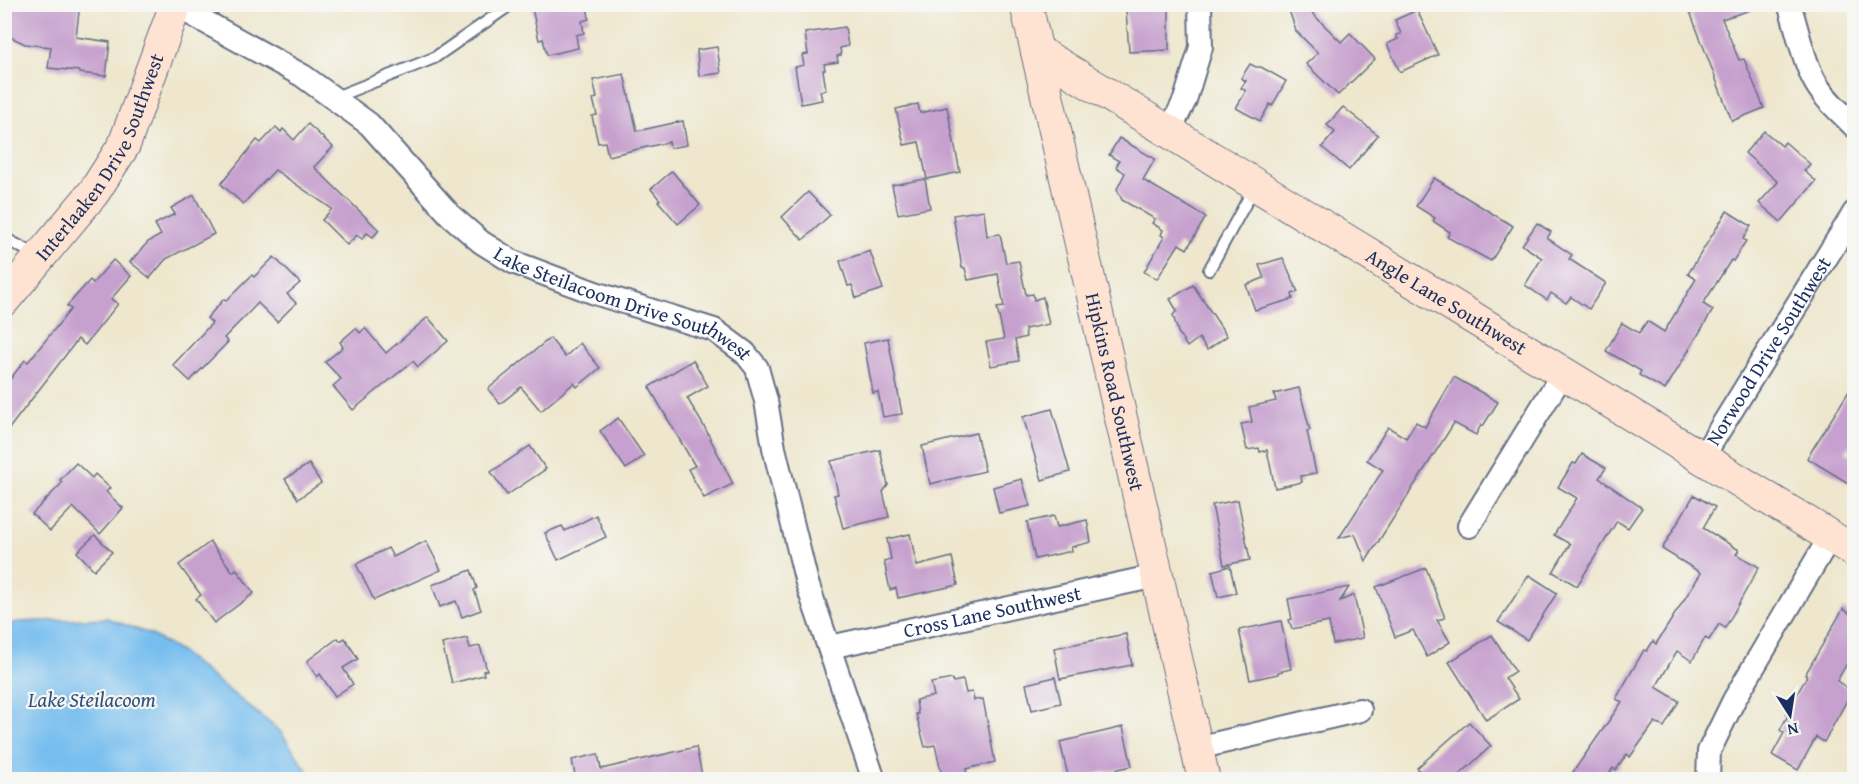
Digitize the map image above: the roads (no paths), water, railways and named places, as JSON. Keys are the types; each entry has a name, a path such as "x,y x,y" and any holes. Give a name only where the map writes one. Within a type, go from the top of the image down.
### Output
{"street":[{"name":"Hipkins Road Southwest","path":"1026,4 1204,780"},
{"path":"1169,132 1185,100 1202,47 1200,4"},
{"path":"1789,4 1815,82 1854,126"},
{"name":"Lake Steilacoom Drive Southwest","path":"175,5 303,76 369,124 451,216 481,242 513,262 595,293 714,330 745,353 757,368 807,583 874,780"},
{"name":"Interlaaken Drive Southwest","path":"4,300 94,192 124,145 175,5"},
{"name":"Angle Lane Southwest","path":"1037,51 1842,544"},
{"name":"Norwood Drive Southwest","path":"1702,458 1854,213"},
{"path":"1469,526 1563,373"},
{"path":"1708,780 1709,752 1734,700 1842,544"},
{"name":"Cross Lane Southwest","path":"830,647 1156,576"},
{"path":"1197,748 1360,710"}],"lane":[{"path":"333,98 434,58 506,8"},
{"path":"1209,270 1255,185"},
{"path":"4,238 39,257"}],"water":[{"name":"Lake Steilacoom","path":"107,618 152,635 182,653 280,731 313,779 5,779 5,625 19,622"}]}
